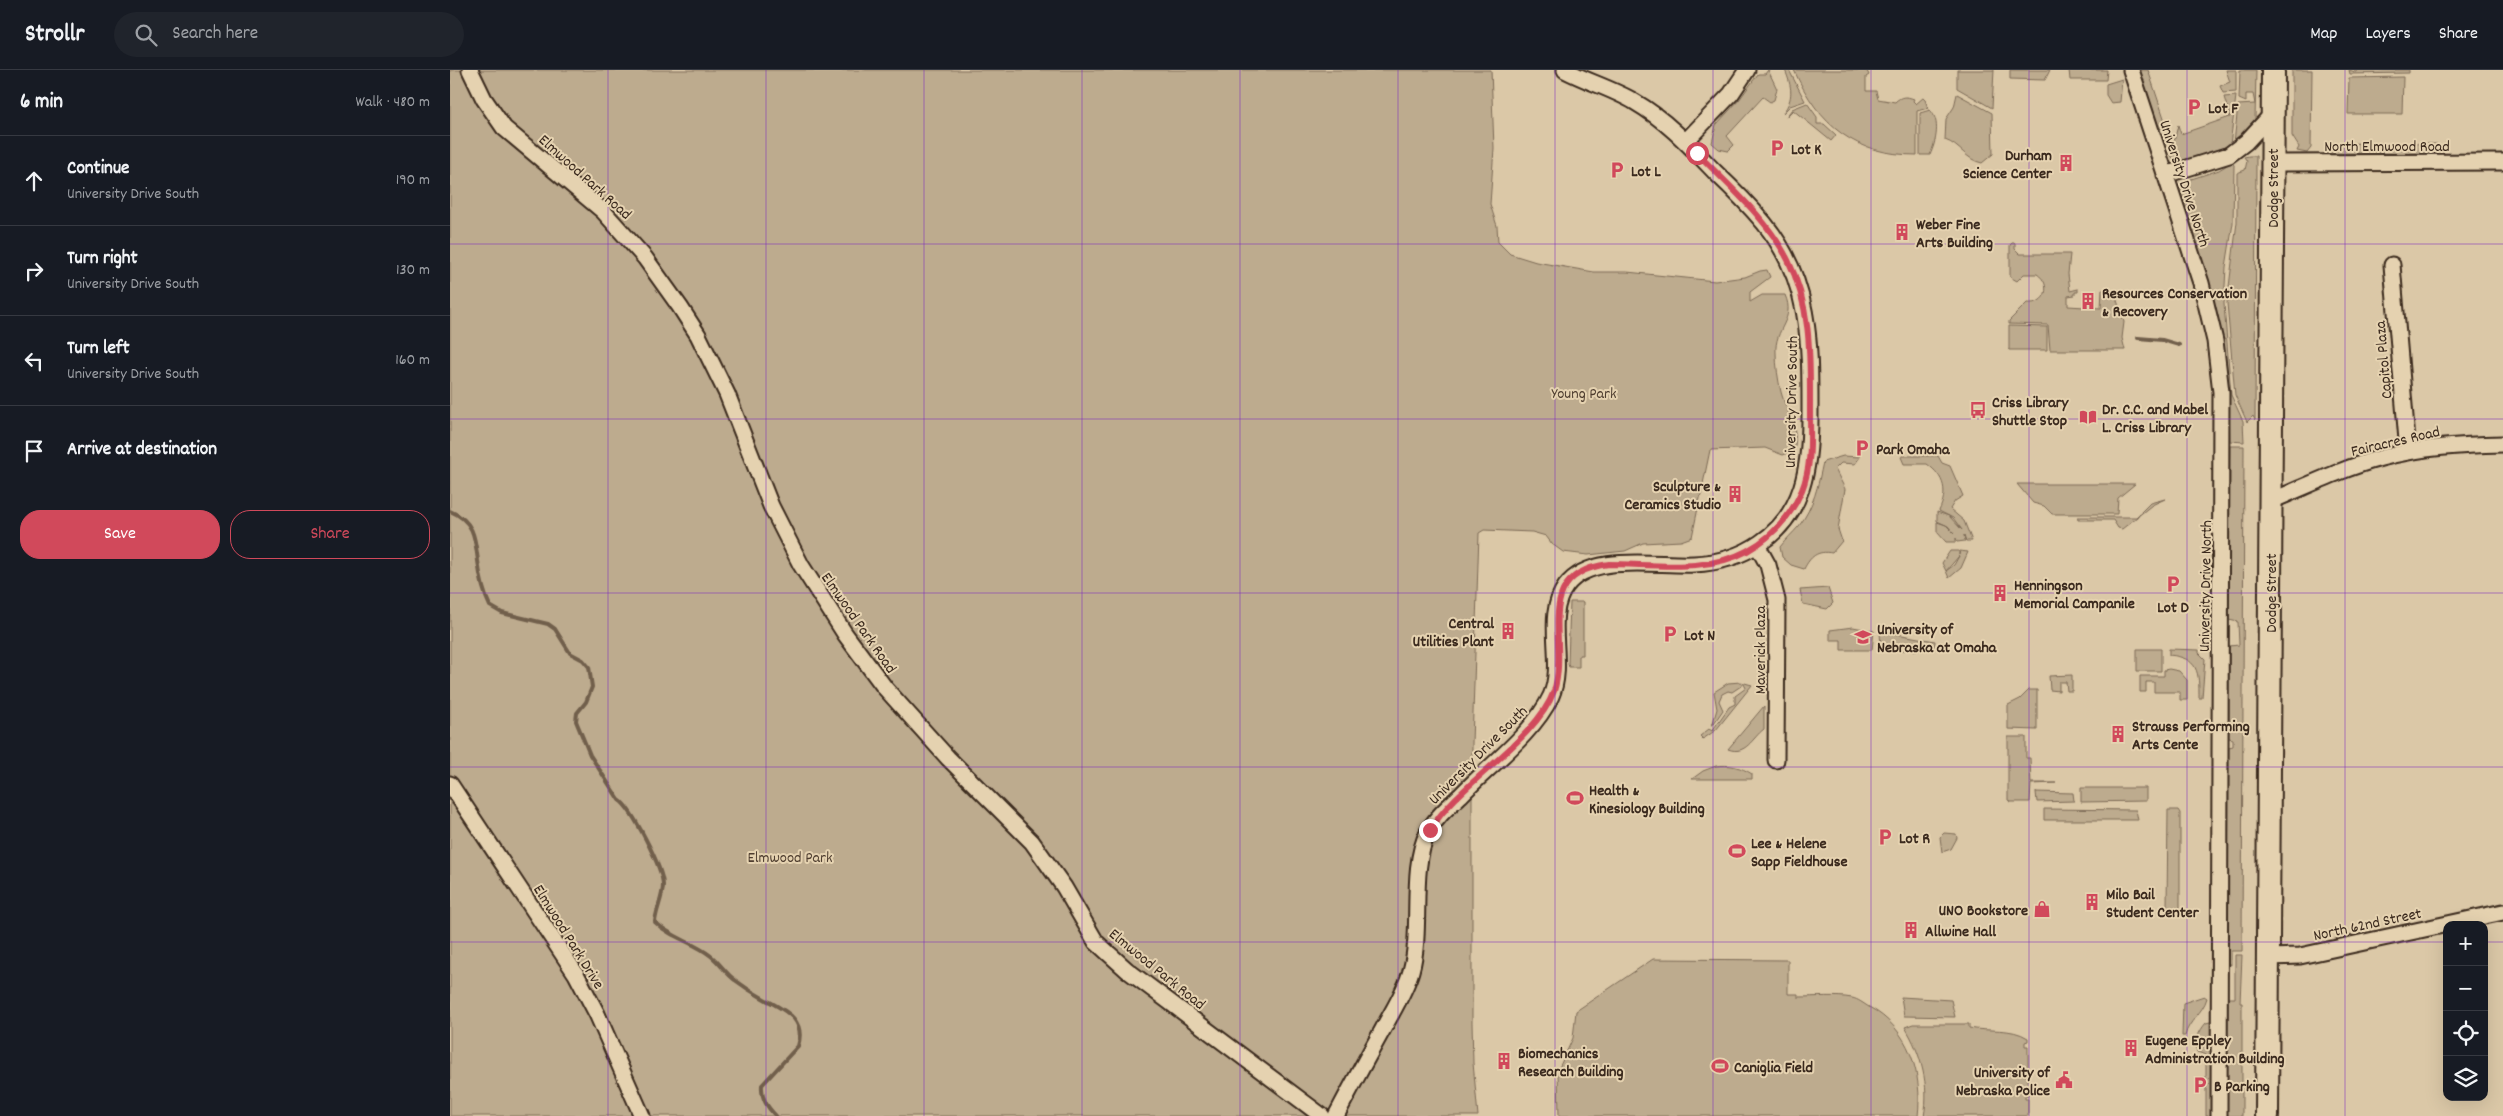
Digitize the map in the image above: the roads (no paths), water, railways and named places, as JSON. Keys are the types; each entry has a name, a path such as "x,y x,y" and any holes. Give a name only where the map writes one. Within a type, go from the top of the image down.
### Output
{"highway":[{"name":"Dodge Street","path":"2267,1116 2273,70"}],"street":[{"name":"Elmwood Park Road","path":"470,70 484,99 504,128 603,211 645,258 672,294 698,335 727,394 771,506 801,565 850,642 885,688 942,752 1032,842 1060,879 1096,942 1127,970 1322,1116"},
{"name":"University Drive South","path":"1336,1116 1410,975 1418,935 1420,856 1430,830 1450,804 1538,718 1554,691 1557,677 1558,603 1568,583 1576,575 1596,566 1709,563 1734,557 1769,536 1788,515 1806,478 1810,443 1810,351 1808,323 1796,278 1775,239 1749,206 1686,141 1648,110 1632,100 1564,70"},
{"path":"1686,141 1731,94 1748,70"},
{"name":"University Drive North","path":"2131,70 2207,306 2215,341 2221,392 2219,1116"},
{"path":"2165,175 2229,155 2246,142 2273,113"},
{"name":"North Elmwood Road","path":"2271,163 2503,162"},
{"name":"Capitol Plaza","path":"2392,265 2408,452"},
{"name":"Fairacres Road","path":"2271,501 2353,467 2408,452 2459,445 2503,444"},
{"name":"Maverick Plaza","path":"1756,545 1768,565 1777,600 1776,760"},
{"name":"Elmwood Park Drive","path":"450,784 576,974 597,1014 642,1116"},
{"name":"North 62nd Street","path":"2268,957 2300,956 2503,912"}],"waterway":[{"path":"2138,338 2162,340 2179,345"},
{"path":"450,511 464,520 472,531 476,544 482,584 490,606 502,613 548,624 555,629 570,653 583,660 589,667 592,687 586,702 577,713 576,721 590,755 619,800 625,805 639,826 653,853 663,885 655,922 668,932 704,951 732,978 784,1010 796,1021 800,1036 798,1046 762,1085 762,1094 765,1102 776,1116"}],"place":[{"name":"Lot F","path":"2194,107"},
{"name":"Lot K","path":"1777,148"},
{"name":"Durham Science Center","path":"2066,163"},
{"name":"Lot L","path":"1617,170"},
{"name":"Weber Fine Arts Building","path":"1902,232"},
{"name":"Resources Conservation & Recovery","path":"2088,301"},
{"name":"Criss Library Shuttle Stop","path":"1978,410"},
{"name":"Dr. C.C. and Mabel L. Criss Library","path":"2088,417"},
{"name":"Park Omaha","path":"1862,448"},
{"name":"Sculpture & Ceramics Studio","path":"1735,494"},
{"name":"Lot D","path":"2173,584"},
{"name":"Henningson Memorial Campanile","path":"2000,593"},
{"name":"Central Utilities Plant","path":"1508,631"},
{"name":"Lot N","path":"1670,634"},
{"name":"University of Nebraska at Omaha","path":"1863,637"},
{"name":"Strauss Performing Arts Cente","path":"2118,734"},
{"name":"Health & Kinesiology Building","path":"1575,798"},
{"name":"Lot R","path":"1885,837"},
{"name":"Lee & Helene Sapp Fieldhouse","path":"1737,851"},
{"name":"Milo Bail Student Center","path":"2092,902"},
{"name":"UNO Bookstore","path":"2042,909"},
{"name":"Allwine Hall","path":"1911,930"},
{"name":"Eugene Eppley Administration Building","path":"2131,1048"},
{"name":"Biomechanics Research Building","path":"1504,1061"},
{"name":"Caniglia Field","path":"1720,1066"},
{"name":"University of Nebraska Police","path":"2064,1080"},
{"name":"B Parking","path":"2200,1085"}],"park label":[{"name":"Young Park","path":"1584,392"},
{"name":"Elmwood Park","path":"790,856"}]}
